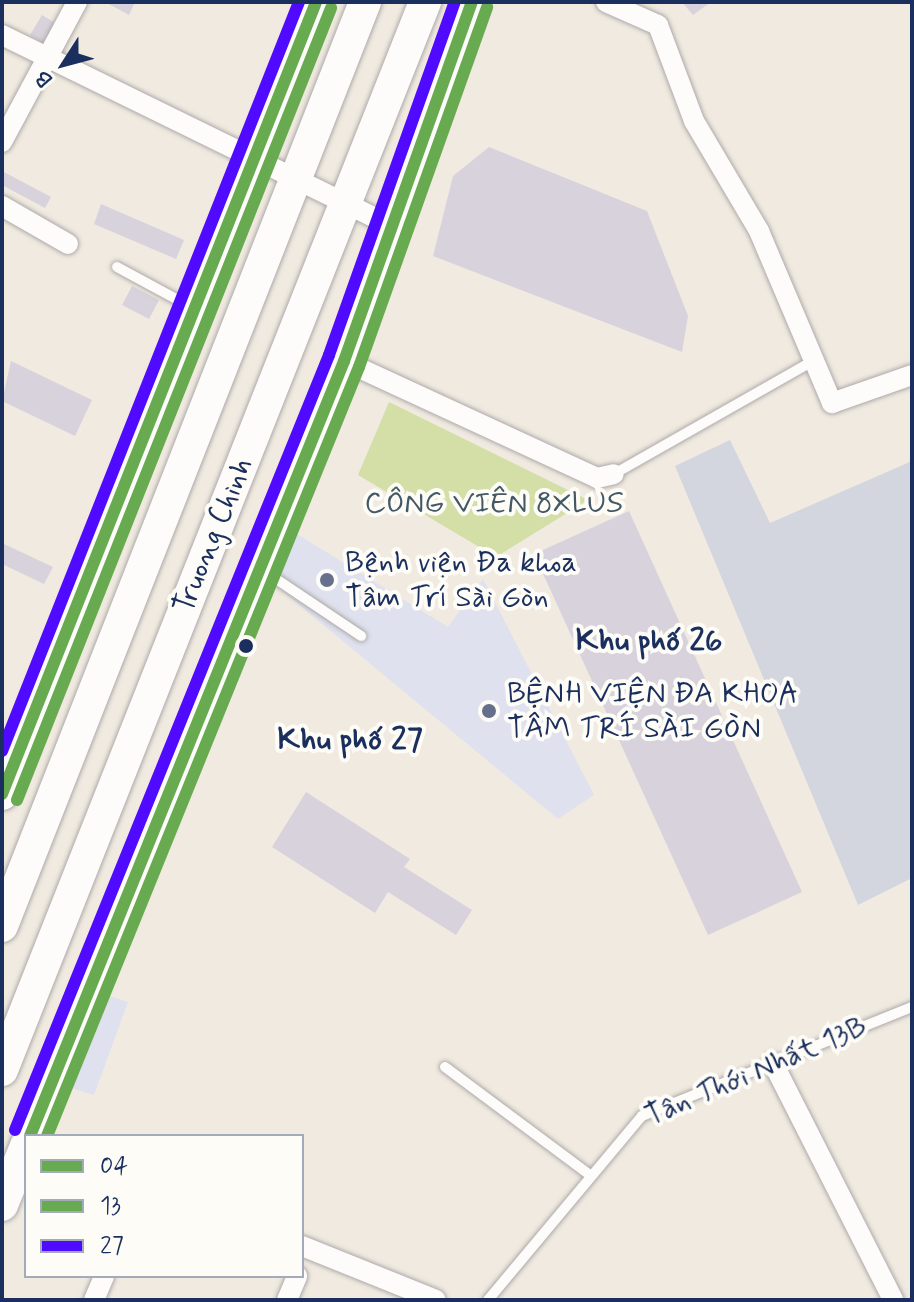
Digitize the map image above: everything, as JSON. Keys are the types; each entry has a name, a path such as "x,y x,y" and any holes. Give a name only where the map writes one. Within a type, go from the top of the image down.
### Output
{"main road":[{"path":"2,794 316,2"},
{"name":"Truong Chinh","path":"2,926 365,2"},
{"name":"Truong Chinh","path":"2,1070 425,2"},
{"path":"31,1134 344,361 388,224 472,2"},
{"path":"2,1205 24,1151"}],"street":[{"path":"2,142 77,2"},
{"path":"606,2 658,25 694,121 759,231 832,403 912,375"},
{"path":"2,35 388,224"},
{"path":"2,206 68,244"},
{"path":"344,361 597,478 614,474"},
{"path":"773,1063 893,1300"},
{"path":"304,1253 436,1300"},
{"path":"94,1300 103,1278"},
{"path":"287,1300 296,1278"}],"lane":[{"path":"117,267 195,309"},
{"path":"614,474 813,361"},
{"path":"259,567 361,636"},
{"name":"Tân Thới Nhất 13B","path":"488,1300 642,1116 912,1007"},
{"path":"445,1067 591,1176"}],"shaded area":[{"path":"730,440 770,523 912,461 912,878 858,905 675,466"},
{"name":"BỆNH VIỆN ĐA KHOA TÂM TRÍ SÀI GÒN","path":"292,531 448,627 483,579 594,795 558,819 275,585"},
{"path":"93,991 128,1002 94,1095 67,1087"}],"green space":[{"name":"CÔNG VIÊN 8XLUS","path":"389,402 588,500 496,557 358,475"}],"building":[{"path":"105,2 135,2 129,15"},
{"path":"682,2 711,2 693,15"},
{"path":"42,15 55,23 43,43 30,35"},
{"path":"489,147 647,211 688,316 682,352 433,256 453,176"},
{"path":"2,171 51,197 45,208 2,185"},
{"path":"101,204 184,240 176,259 94,224"},
{"path":"132,286 159,300 149,319 122,305"},
{"path":"11,361 92,400 75,436 2,401"},
{"path":"629,511 802,892 708,935 534,554"},
{"path":"2,543 53,567 44,584 2,564"},
{"path":"306,792 410,859 404,867 472,910 456,935 388,892 375,913 272,847"}],"transit line":[{"name":"27","path":"2,751 299,2"},
{"name":"04","path":"2,794 316,2"},
{"name":"27","path":"15,1130 329,355 455,2"},
{"name":"04","path":"31,1134 344,361 472,2"},
{"name":"13","path":"48,1134 359,367 487,7"},
{"name":"13","path":"17,800 331,8"}],"place":[{"name":"Bệnh viện Đa khoa Tâm Trí Sài Gòn","path":"327,580"},
{"name":"BỆNH VIỆN ĐA KHOA TÂM TRÍ SÀI GÒN","path":"489,711"}],"district":[{"name":"Khu phố 26","path":"649,641"},
{"name":"Khu phố 27","path":"350,740"}]}
